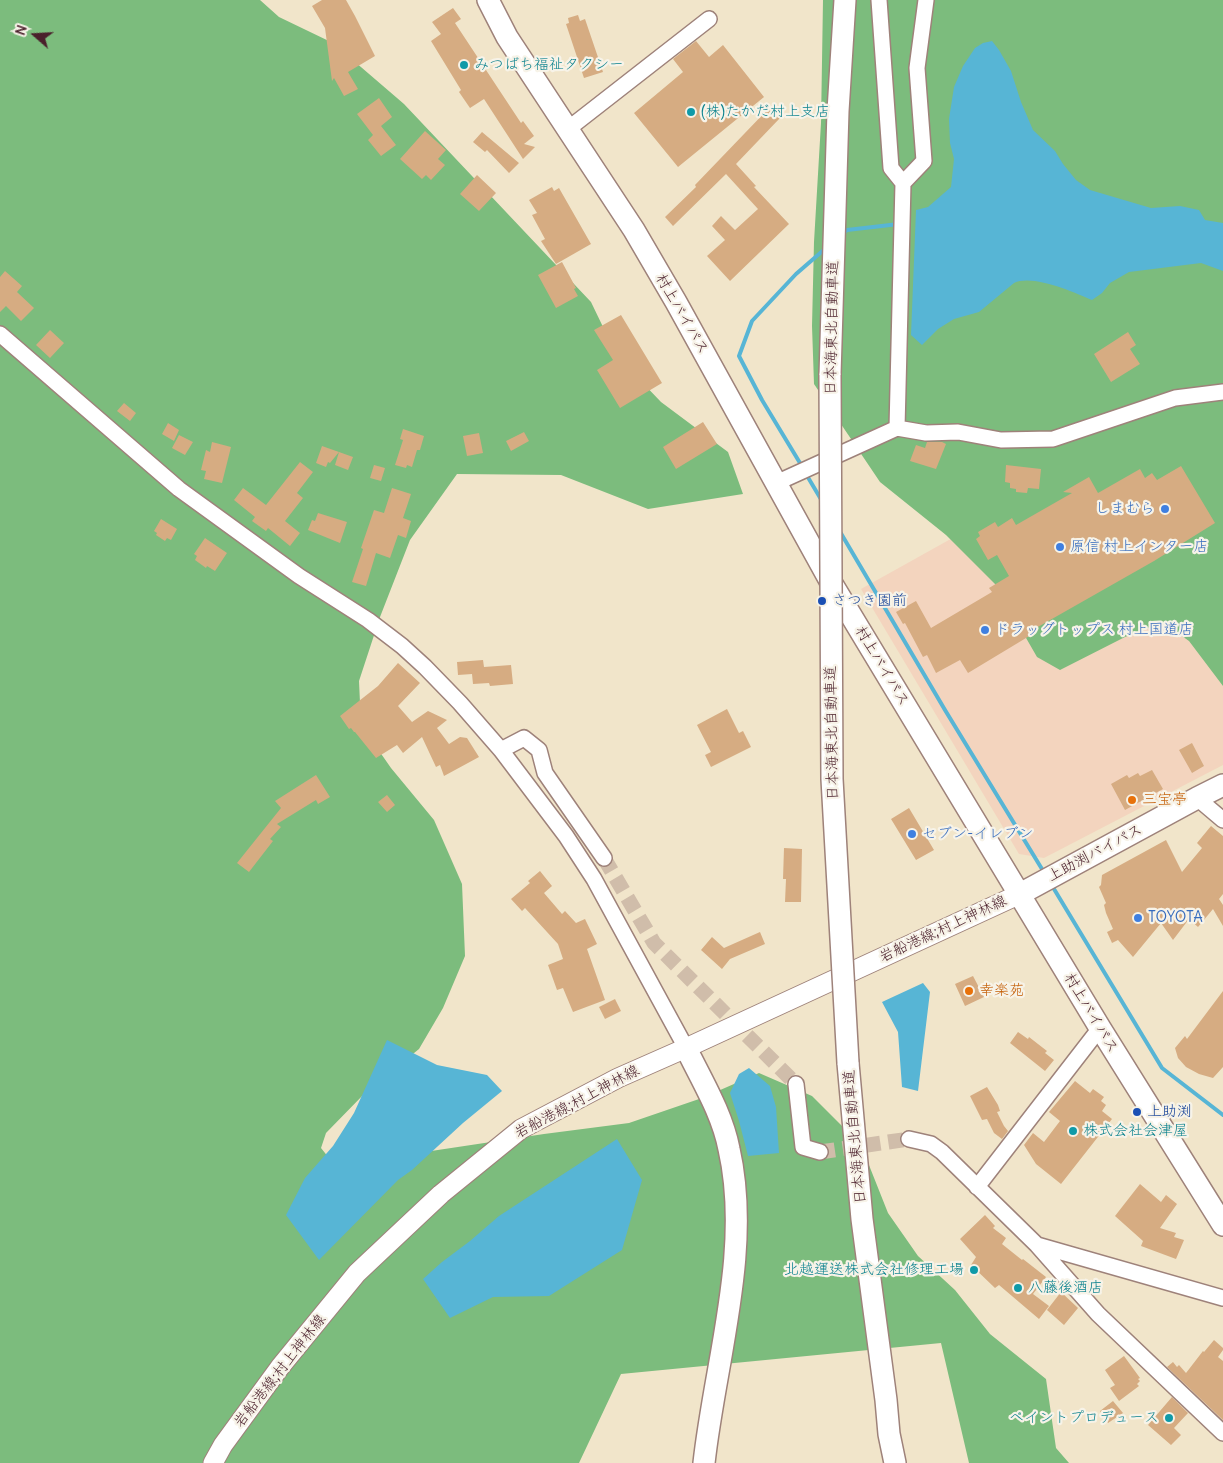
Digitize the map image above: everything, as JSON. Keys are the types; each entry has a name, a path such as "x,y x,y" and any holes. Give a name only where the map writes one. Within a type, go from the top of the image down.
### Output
{"highway":[{"name":"村上バイパス","path":"488,0 507,37 634,230 676,302 829,580 1100,1028 1223,1225"},
{"name":"日本海東北自動車道","path":"845,0 838,111 830,375 832,779 848,1063 862,1219 895,1463"},
{"name":"上助渕バイパス","path":"1020,894 1223,785"},
{"path":"686,1048 717,1150 724,1186 725,1228 721,1277 694,1436 692,1463"},
{"path":"686,1048 720,1116 729,1148 735,1185 736,1226 733,1275 704,1463"},
{"path":"886,1400 900,1463"},
{"path":"890,1434 891,1463"}],"main road":[{"name":"岩船港線;村上神林線","path":"213,1463 223,1445 280,1368 357,1273 441,1194 521,1129 618,1078 1020,894"}],"street":[{"path":"879,0 891,168 903,183 897,428"},
{"path":"903,183 924,161 917,68 926,0"},
{"path":"568,129 709,19"},
{"path":"0,334 179,489 292,571 368,620 402,646 460,703 501,750 566,836 589,872 686,1048"},
{"path":"776,483 897,428 926,433 958,432 1001,440 1053,439 1175,398 1223,392"},
{"path":"501,750 524,738 539,750 545,773 604,858"},
{"path":"1197,798 1223,820"},
{"path":"977,1187 1100,1028"},
{"path":"796,1084 803,1147 820,1152"},
{"path":"909,1140 931,1144 942,1152 1037,1244 1098,1314 1223,1433"},
{"path":"1037,1244 1223,1298"}],"shaded area":[{"path":"1139,434 1223,462 1223,765 1044,858 1019,854 861,589"}],"green space":[{"path":"0,0 260,0 279,17 333,43 404,104 591,302 617,356 661,402 728,452 743,494 648,509 561,475 457,474 410,540 380,617 359,681 361,725 391,768 434,820 462,884 465,956 443,1008 419,1049 366,1092 326,1133 321,1148 333,1163 629,1123 702,1098 759,1073 812,1096 861,1145 888,1213 918,1256 955,1290 990,1334 1046,1379 1056,1448 1069,1463 969,1463 941,1343 621,1374 579,1463 0,1463"},
{"path":"823,0 1223,0 1223,686 1189,641 1162,622 1125,637 1060,670 1037,657 995,584 946,535 880,482 814,384 812,326 814,242 821,123"}],"water":[{"path":"992,41 1011,71 1033,130 1055,151 1076,180 1090,190 1151,208 1180,206 1199,210 1205,220 1223,223 1223,271 1201,263 1129,272 1110,283 1102,293 1092,300 1042,282 1022,281 1014,283 979,312 954,319 938,329 922,345 911,335 916,210 928,207 951,187 954,159 950,143 949,119 954,87 963,66 975,48 983,43"},
{"path":"923,983 930,992 918,1091 902,1087 898,1032 882,1002"},
{"path":"387,1040 437,1065 487,1075 502,1091 463,1123 412,1170 398,1180 319,1260 286,1215 305,1178 333,1146 354,1113"},
{"path":"749,1068 770,1086 776,1107 779,1153 748,1156 730,1093 739,1074"},
{"path":"617,1139 642,1180 622,1250 549,1296 493,1297 450,1318 423,1279 499,1216"}],"building":[{"path":"322,0 346,0 375,56 348,72 358,89 344,96 334,78 332,81 325,28 312,6"},
{"name":"みつばち福祉タクシー","path":"453,8 461,19 455,23 521,123 523,121 534,136 524,144 535,147 523,159 484,99 470,108 431,41 441,34 432,22"},
{"path":"578,15 580,21 585,19 603,72 584,78 566,24 569,23 568,18"},
{"name":"(株)たかだ村上支店","path":"696,41 709,57 723,45 764,97 678,167 634,113 683,72 673,59"},
{"path":"379,98 392,117 381,126 396,145 381,156 368,140 373,135 357,114"},
{"path":"769,108 780,118 736,164 756,186 754,187 789,224 730,281 707,256 725,240 712,226 721,216 735,230 758,209 726,174 673,226 665,217 696,187 695,185"},
{"path":"425,131 446,150 438,159 445,165 431,180 426,175 422,179 400,159"},
{"path":"482,132 519,163 509,173 487,150 485,152 473,142"},
{"path":"477,175 496,193 479,211 460,194"},
{"path":"552,187 554,191 559,188 591,244 556,264 541,241 545,239 532,215 537,213 529,200"},
{"path":"562,262 576,288 574,289 578,296 556,308 538,275"},
{"path":"5,271 22,286 17,292 34,308 21,321 6,306 0,312 0,277"},
{"path":"621,315 662,383 620,408 597,370 613,360 594,330"},
{"path":"50,330 64,343 50,358 36,345"},
{"path":"1128,332 1136,345 1130,349 1140,364 1111,382 1094,354"},
{"path":"124,403 136,413 130,421 117,411"},
{"path":"703,422 717,444 676,469 663,447"},
{"path":"168,423 179,430 174,441 162,434"},
{"path":"403,429 424,436 412,467 407,465 406,468 395,465 403,440 400,439"},
{"path":"524,432 529,441 511,451 506,441"},
{"path":"479,433 483,453 467,456 463,436"},
{"path":"179,435 193,442 185,455 172,448"},
{"path":"212,442 231,447 222,483 204,479 206,471 201,470 206,450 210,452"},
{"path":"927,442 942,442 946,444 936,469 910,461 916,445 925,448"},
{"path":"322,446 339,452 330,463 328,462 326,467 316,463"},
{"path":"339,452 353,457 348,470 335,465"},
{"path":"300,462 313,472 297,493 303,498 285,521 300,533 290,546 268,528 266,531 252,521 255,517 234,500 243,488 266,505"},
{"path":"374,465 385,468 381,481 370,478"},
{"path":"1006,465 1041,469 1039,489 1028,488 1027,493 1016,492 1016,489 1010,488 1010,483 1005,482"},
{"path":"1181,466 1215,523 1154,561 1029,632 1031,635 968,673 960,660 936,673 927,655 923,657 905,623 903,624 896,612 916,601 931,628 992,592 989,588 1009,576 997,555 988,560 976,539 980,536 978,532 995,522 998,527 1012,518 1016,525 1072,493 1063,492 1089,477 1098,493 1140,469 1145,478 1152,473 1157,480"},
{"path":"392,488 411,494 403,518 411,521 406,538 398,535 390,558 376,553 366,586 352,582 374,510 384,513"},
{"path":"318,513 347,522 340,543 308,530 312,520 315,521"},
{"path":"161,519 177,529 171,540 167,538 165,541 156,535 157,533 154,531"},
{"path":"205,538 227,553 215,571 207,566 206,568 195,560 197,556 194,554"},
{"path":"483,660 484,667 511,665 513,684 490,686 489,683 473,684 472,674 458,675 457,662"},
{"path":"398,663 420,683 398,706 412,722 428,711 447,720 437,728 449,744 460,737 467,738 479,757 444,776 440,765 436,767 422,737 403,753 397,745 376,758 355,732 351,728 349,729 340,716 378,686"},
{"path":"727,709 739,733 743,731 751,747 711,767 705,755 711,752 697,725"},
{"path":"1192,743 1204,766 1192,773 1179,750"},
{"name":"三宝亭","path":"1152,770 1163,789 1125,810 1111,784 1127,775 1129,778 1138,773 1140,776"},
{"path":"316,775 330,797 318,804 316,800 277,824 281,827 270,839 273,841 249,872 237,863 281,808 275,801"},
{"path":"387,795 395,805 387,812 378,802"},
{"name":"セブン-イレブン","path":"909,808 934,850 916,860 891,819"},
{"path":"1211,826 1223,836 1223,894 1219,899 1223,905 1223,926 1213,909 1198,927 1189,919 1173,940 1161,923 1133,957 1118,940 1112,943 1107,932 1113,929 1106,913 1104,905 1106,903 1099,887 1102,875 1166,840 1182,872 1202,848 1197,843"},
{"path":"784,848 802,849 801,902 785,902 786,879 783,879"},
{"path":"540,871 552,886 544,893 562,914 565,911 576,923 585,919 597,944 587,949 605,1000 573,1012 563,988 557,990 548,965 563,959 558,944 525,908 522,911 511,899 530,883 528,881"},
{"path":"760,932 765,944 730,959 722,969 701,950 712,937 724,948"},
{"name":"幸楽苑","path":"973,976 984,997 965,1006 955,984"},
{"path":"1223,991 1223,1067 1213,1078 1199,1074 1186,1067 1178,1058 1175,1048 1185,1036 1187,1039"},
{"path":"615,999 621,1011 605,1019 599,1007"},
{"path":"1018,1032 1028,1039 1029,1037 1047,1051 1045,1053 1054,1060 1045,1071 1010,1043"},
{"name":"株式会社会津屋","path":"1075,1081 1090,1093 1093,1089 1104,1097 1101,1101 1106,1105 1102,1111 1112,1119 1061,1184 1036,1164 1024,1145 1033,1133 1044,1142 1060,1121 1049,1112"},
{"path":"987,1087 998,1105 1000,1111 997,1112 1008,1131 1002,1139 994,1133 987,1119 982,1120 970,1096"},
{"path":"1140,1184 1161,1202 1166,1195 1177,1204 1160,1228 1176,1233 1174,1237 1184,1240 1176,1259 1141,1246 1143,1241 1115,1216"},
{"path":"985,1215 995,1226 993,1228 1006,1238 1002,1244 1046,1277 1033,1294 1049,1306 1039,1319 999,1285 995,1288 971,1265 976,1257 960,1239"},
{"path":"1061,1292 1078,1308 1064,1325 1047,1310"},
{"path":"1214,1340 1223,1348 1218,1357 1223,1361 1223,1420 1167,1367 1173,1362 1177,1367 1179,1365 1186,1373"},
{"path":"1124,1356 1140,1378 1138,1379 1140,1381 1137,1384 1139,1386 1119,1401 1110,1388 1115,1385 1105,1370"},
{"name":"ペイントプロデュース","path":"1172,1397 1188,1413 1174,1428 1181,1435 1171,1445 1148,1425"},
{"path":"1113,1401 1123,1413 1108,1423 1100,1411"}],"waterway":[{"path":"841,235 847,230 899,224"},
{"path":"803,468 762,400 739,356 752,321 796,274 826,248"},
{"path":"806,474 822,501"},
{"path":"839,530 945,710 1045,874"},
{"path":"1051,884 1162,1068 1223,1115"}],"tunnel":[{"path":"604,858 654,943 796,1084"},
{"path":"820,1152 909,1139"}],"place":[{"name":"みつばち福祉タクシー","path":"464,65"},
{"name":"(株)たかだ村上支店","path":"691,112"},
{"name":"しまむら","path":"1165,509"},
{"name":"原信 村上インター店","path":"1060,547"},
{"name":"さつき園前","path":"822,601"},
{"name":"ドラッグトップス 村上国道店","path":"985,630"},
{"name":"三宝亭","path":"1132,800"},
{"name":"セブン-イレブン","path":"912,834"},
{"name":"TOYOTA","path":"1138,918"},
{"name":"幸楽苑","path":"969,991"},
{"name":"上助渕","path":"1137,1112"},
{"name":"株式会社会津屋","path":"1073,1131"},
{"name":"北越運送株式会社修理工場","path":"974,1270"},
{"name":"八藤後酒店","path":"1018,1288"},
{"name":"ペイントプロデュース","path":"1169,1418"}]}
